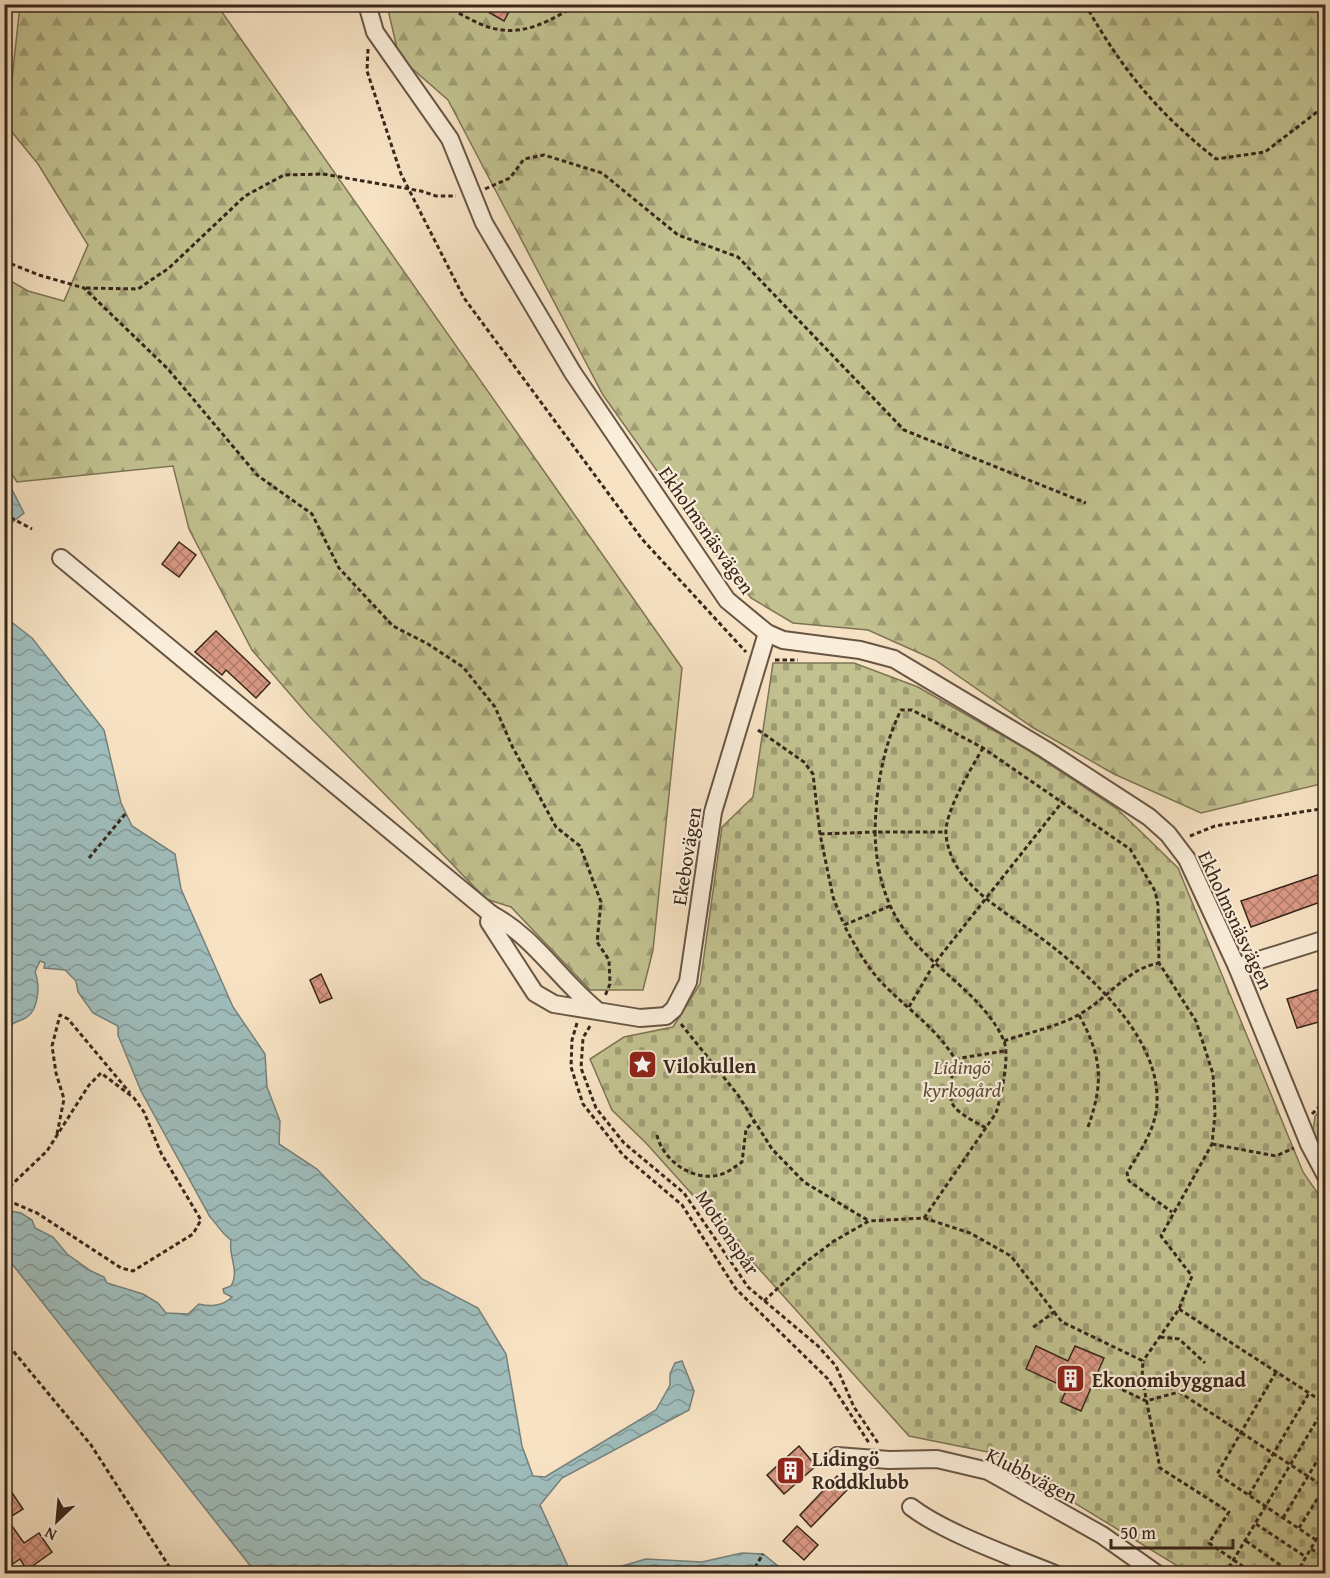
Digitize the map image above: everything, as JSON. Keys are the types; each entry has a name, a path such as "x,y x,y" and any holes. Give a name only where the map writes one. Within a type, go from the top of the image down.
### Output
{"street":[{"name":"Ekholmsnäsvägen","path":"367,4 375,32 450,139 484,223 573,373 727,600 767,633 799,643 860,650 894,659 1046,750 1149,817 1168,834 1187,859 1237,967 1309,1144 1326,1176"},
{"path":"61,558 492,914 512,925 558,970 574,993 593,1011"},
{"name":"Ekebovägen","path":"666,1016 674,1009 688,982 713,812 762,664 767,633"},
{"path":"492,914 489,922 535,993 554,1004 593,1011 640,1018 666,1016"},
{"path":"1237,967 1326,939"},
{"name":"Klubbvägen","path":"837,1456 884,1460 937,1459 988,1472 1102,1535 1146,1571"},
{"path":"910,1507 969,1538 1055,1574"}],"path":[{"path":"447,4 480,25 503,33 527,30 578,4"},
{"path":"1085,4 1124,68 1175,126 1216,159 1265,152 1326,105"},
{"path":"368,48 367,70 408,188 464,298 642,539 762,664 774,660 803,660"},
{"path":"4,261 39,275 84,288 138,289 169,268 245,196 284,175 323,174 408,188 444,197 476,193 510,178 524,159 544,155 602,173 678,235 738,257 904,430 1086,503"},
{"path":"84,288 168,369 258,475 312,514 339,568 393,626 463,667 495,707 512,746 556,827 580,846 601,902 597,942 609,960 610,984 593,1011 578,1020 572,1040 571,1067 583,1104 623,1155 682,1205 736,1289 828,1379 884,1460"},
{"path":"4,514 32,529"},
{"path":"924,1218 996,1113 1002,1095 1005,1050 1004,1041 973,998 934,964 902,927 890,906 876,857 874,832 881,766 892,728 901,710 912,710 983,748 1063,801 1130,849 1155,891 1158,904 1159,963 1196,1021 1205,1044 1213,1074 1215,1114 1212,1144 1172,1212 1161,1236 1192,1276 1179,1309 1143,1361 1142,1378 1160,1468 1229,1512 1209,1543 1254,1574"},
{"path":"758,730 804,762 813,774 820,834 833,897 844,925 854,944 884,985 942,1038 955,1059 949,1094 950,1102 960,1114 986,1128"},
{"path":"983,748 960,788 946,832 951,856 964,877 985,898 1039,936 1088,977 1146,1049 1155,1073 1157,1104 1151,1131 1127,1173 1129,1181 1172,1212"},
{"path":"909,1007 934,964 1063,801"},
{"path":"1188,836 1215,826 1326,808"},
{"path":"89,858 126,813"},
{"path":"820,834 946,832"},
{"path":"844,925 890,906"},
{"path":"1004,1041 1079,1015 1106,997 1137,970 1159,963"},
{"name":"Motionspår","path":"593,1011 583,1038 581,1068 596,1108 624,1143 684,1193 734,1269 764,1301 818,1346 836,1366 854,1407 884,1460"},
{"path":"4,1199 37,1214 121,1268 133,1271 161,1256 200,1227 199,1213 161,1153 144,1112 68,1018 60,1015 52,1046 56,1073 64,1100 56,1138"},
{"path":"1079,1015 1092,1039 1099,1065 1098,1092 1088,1127"},
{"path":"666,1016 681,1024 738,1095 772,1149 804,1182 869,1221"},
{"path":"955,1059 1005,1050"},
{"path":"4,1192 25,1175 56,1138 95,1076 100,1073 134,1098"},
{"path":"657,1135 660,1148 685,1171 706,1175 724,1173 742,1162 746,1129 755,1121"},
{"path":"1212,1144 1276,1156 1309,1144"},
{"path":"764,1301 806,1262 834,1241 869,1221 924,1218 970,1233 1011,1256 1062,1322 1143,1361"},
{"path":"1179,1309 1326,1405 1224,1574"},
{"path":"1032,1328 1054,1312"},
{"path":"1160,1337 1179,1340 1205,1363"},
{"path":"4,1340 91,1445 174,1574"},
{"path":"1276,1372 1217,1474 1316,1540"},
{"path":"1102,1380 1146,1401 1179,1392 1325,1486 1299,1528"},
{"path":"1249,1495 1309,1394"},
{"path":"1283,1518 1326,1446"},
{"path":"1256,1524 1306,1557"},
{"path":"1246,1541 1295,1574 1326,1524"},
{"path":"1320,1533 1326,1536"},
{"path":"1311,1549 1326,1558"},
{"path":"751,1574 763,1554"}],"green space":[{"path":"20,5 217,5 682,668 653,950 643,990 590,990 511,907 486,899 309,716 252,650 189,529 173,466 17,482 5,464 4,277 28,291 64,301 88,245 38,164 7,126"},
{"path":"387,5 1325,5 1325,783 1201,813 1114,774 1032,727 935,660 868,630 793,623 751,598 719,558 603,395 448,100 399,57"},
{"name":"Lidingö kyrkogård","path":"773,663 854,663 918,687 1028,750 1116,808 1178,868 1303,1172 1325,1204 1325,1573 1189,1573 993,1453 909,1436 646,1143 612,1110 590,1059 624,1037 673,1027 700,984 722,827 753,797"},
{"path":"1325,1106 1325,1158 1312,1138 1315,1116"}],"water":[{"path":"5,476 24,513 4,528"},
{"path":"5,617 32,638 104,730 121,803 132,826 175,854 181,889 233,1007 265,1054 267,1087 280,1121 279,1144 317,1169 422,1279 478,1308 506,1354 522,1446 533,1476 545,1477 656,1410 670,1385 670,1374 675,1363 682,1361 694,1391 689,1410 562,1478 540,1505 571,1573 256,1573 5,1255 5,1210 21,1213 32,1220 35,1228 53,1237 67,1254 104,1277 107,1283 143,1294 158,1303 166,1313 188,1314 199,1304 216,1305 232,1297 224,1293 223,1289 231,1286 234,1275 231,1240 210,1217 141,1091 118,1035 118,1026 93,1013 78,992 76,981 65,970 44,968 45,963 40,961 35,972 38,989 34,1008 27,1017 10,1026 5,1044"},
{"path":"742,1553 763,1554 787,1573 598,1573 646,1559 702,1562"}],"building":[{"path":"474,4 513,4 504,21"},
{"path":"179,542 196,555 179,577 162,564"},
{"path":"216,631 270,683 256,698 226,670 222,675 195,652"},
{"path":"1326,872 1326,900 1251,927 1241,901"},
{"path":"321,974 332,998 320,1003 310,980"},
{"path":"1326,987 1326,1020 1297,1028 1287,999"},
{"name":"Ekonomibyggnad","path":"1036,1346 1068,1361 1075,1346 1104,1358 1081,1411 1061,1402 1067,1388 1026,1369"},
{"name":"Lidingö Roddklubb","path":"799,1446 816,1466 784,1494 767,1475"},
{"path":"837,1476 849,1488 811,1527 800,1515"},
{"path":"4,1481 23,1509 7,1519 24,1543 39,1533 52,1552 27,1570 20,1559 4,1570"},
{"path":"797,1526 818,1545 804,1560 783,1541"}],"place":[{"name":"Vilokullen","path":"642,1065"},
{"name":"Ekonomibyggnad","path":"1071,1379"},
{"name":"Lidingö Roddklubb","path":"791,1470"}]}
